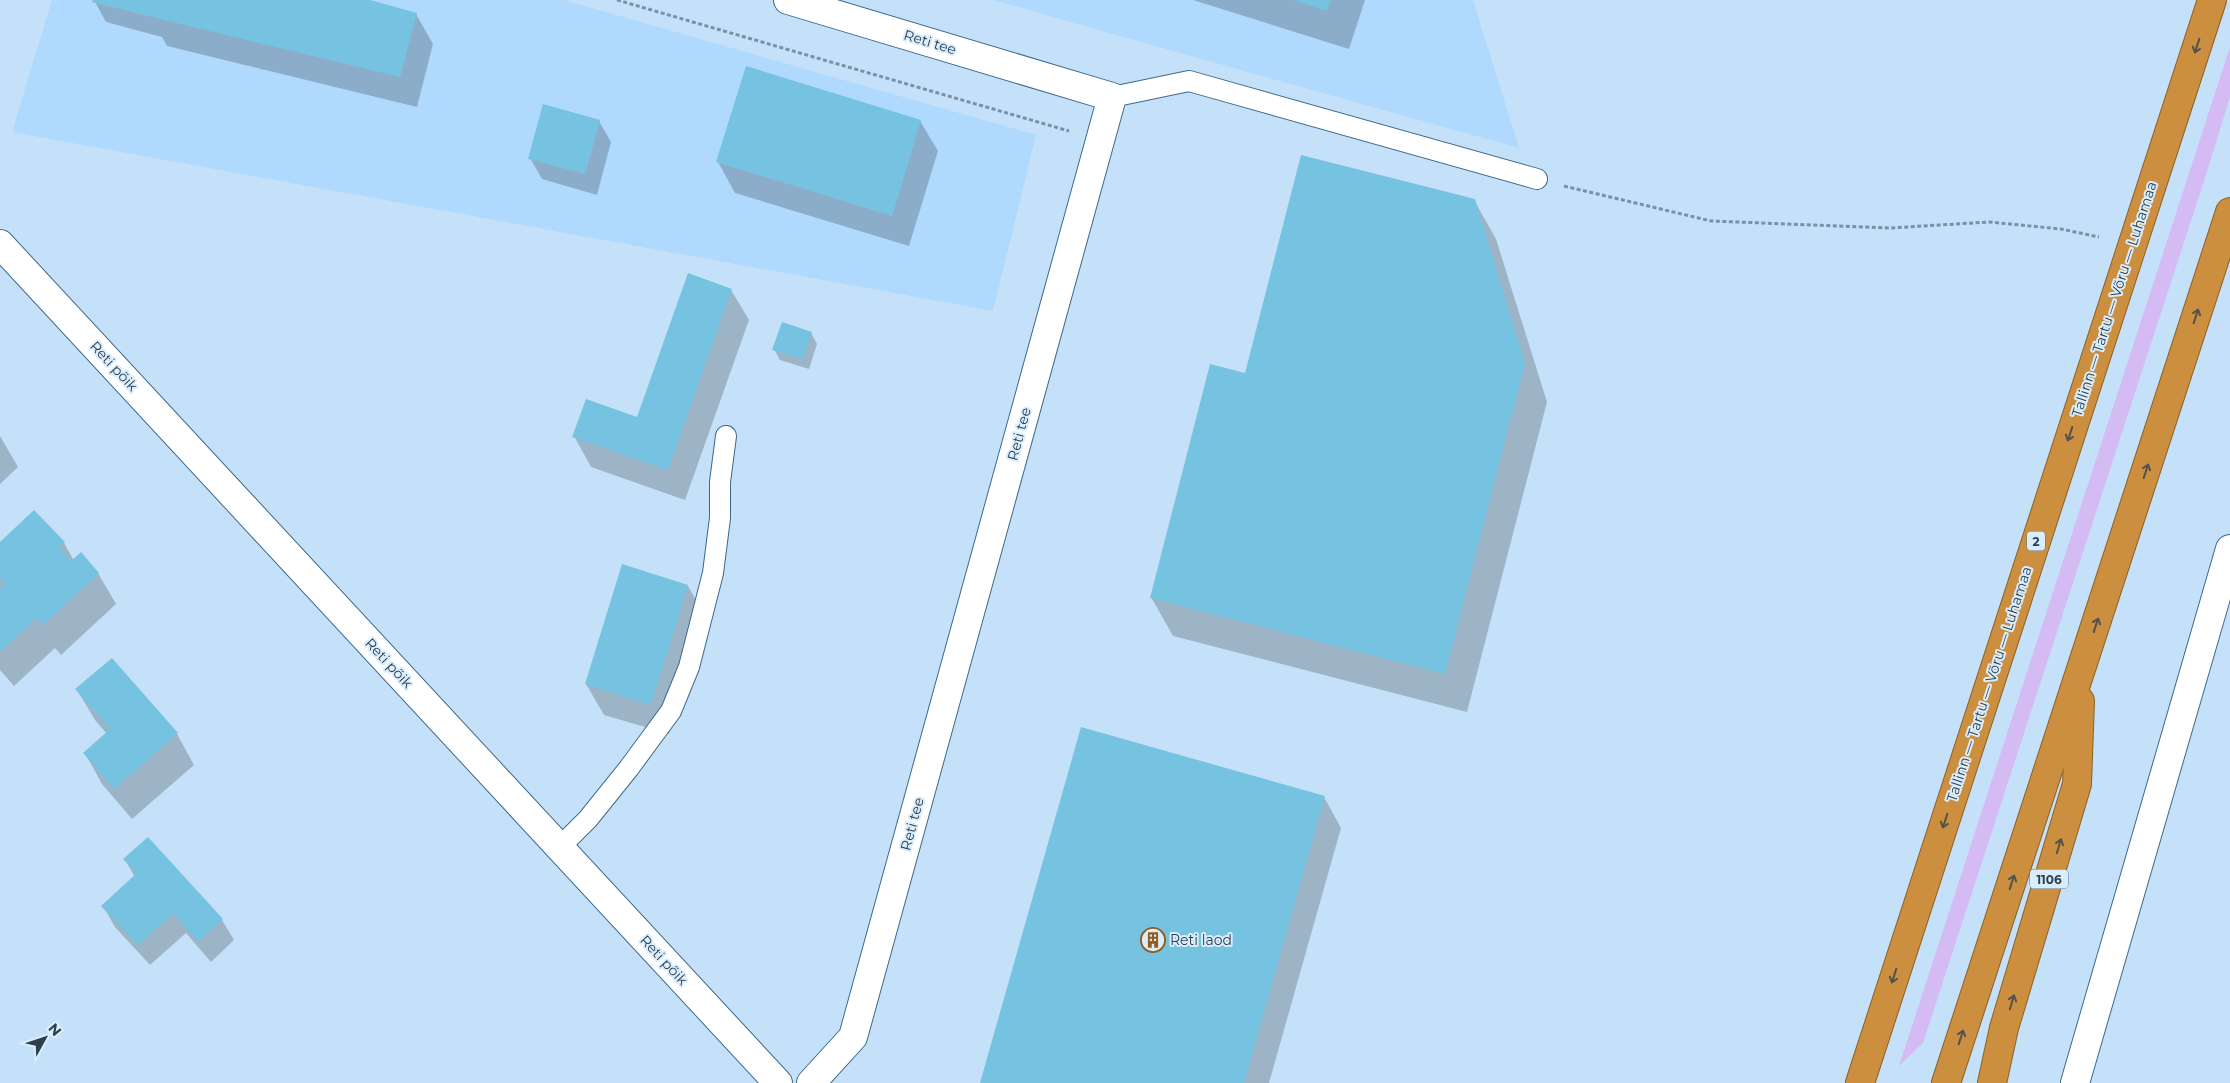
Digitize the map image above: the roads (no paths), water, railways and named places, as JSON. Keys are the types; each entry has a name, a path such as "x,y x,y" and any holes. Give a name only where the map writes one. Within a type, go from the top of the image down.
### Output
{"highway":[{"name":"Tallinn — Tartu — Võru — Luhamaa","path":"1860,1083 2212,0"},
{"path":"1946,1083 2230,212"},
{"name":"1106","path":"1992,1083 2004,1028 2078,784 2080,672"}],"street":[{"name":"Reti tee","path":"788,0 1112,97 853,1037 811,1083"},
{"name":"Reti põik","path":"0,244 778,1083"},
{"path":"2075,1083 2230,549"}],"lane":[{"path":"1112,97 1190,80 1537,179"},
{"path":"560,847 588,820 671,711 689,667 713,573 720,518 720,482 726,436"}],"place":[{"name":"Reti laod","path":"1153,940"}]}
